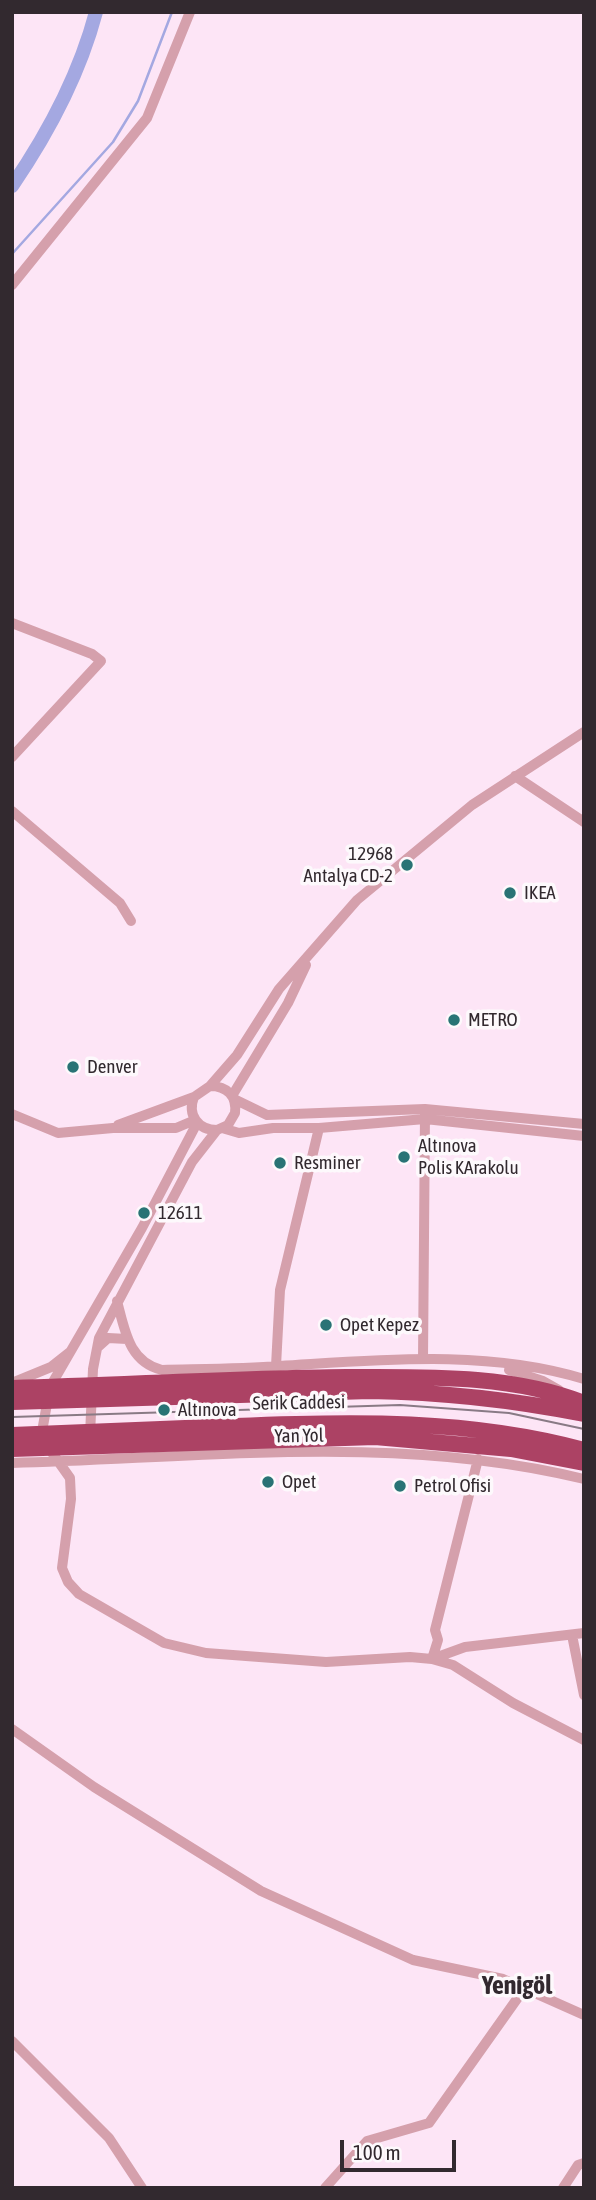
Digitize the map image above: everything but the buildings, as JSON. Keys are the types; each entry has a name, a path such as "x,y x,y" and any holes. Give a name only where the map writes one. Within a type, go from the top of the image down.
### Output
{"highway":[{"path":"12,1386 50,1387 247,1379 464,1379 578,1401"},
{"name":"Serik Caddesi","path":"12,1402 370,1391 479,1396 584,1414"},
{"name":"Serik Caddesi","path":"12,1434 303,1423 415,1423 542,1440 584,1450"},
{"path":"12,1449 375,1437 511,1449 584,1463"}],"street":[{"path":"12,285 148,118 190,12"},
{"path":"12,623 92,654 101,661 12,757"},
{"path":"113,1128 194,1097 210,1086 237,1055 279,989 357,900 472,805 584,732"},
{"path":"515,776 584,822"},
{"path":"12,811 120,903 131,921"},
{"path":"70,1478 89,1445 97,1347 117,1301 192,1162 235,1113 233,1098 288,1003 312,953"},
{"path":"210,1086 219,1086 233,1098 267,1115 425,1114 584,1124"},
{"path":"194,1097 191,1109 196,1122 206,1129 239,1133 273,1128 319,1128 425,1114 584,1136"},
{"path":"12,1114 58,1133 113,1128 176,1128 196,1122"},
{"path":"423,1359 425,1114"},
{"path":"196,1122 142,1228 75,1349 50,1387 43,1426 48,1447 70,1478 71,1499 62,1568 68,1582 79,1594 164,1643 206,1653 326,1662 432,1659 453,1665 513,1703 584,1740"},
{"path":"276,1366 280,1290 319,1128"},
{"path":"117,1301 127,1339 138,1359 148,1367 162,1370 423,1359 561,1372 584,1380"},
{"path":"97,1347 108,1338 127,1339"},
{"path":"12,1386 51,1367 75,1349"},
{"path":"502,1365 512,1373 543,1381 578,1401"},
{"path":"247,1379 276,1366"},
{"name":"Yan Yol","path":"12,1464 292,1453 418,1453 478,1459 584,1479"},
{"path":"432,1659 438,1640 435,1630 478,1459"},
{"path":"432,1659 465,1647 584,1633"},
{"path":"572,1634 584,1695"},
{"path":"12,1729 94,1787 261,1891 413,1960 503,1979 584,2015"},
{"path":"325,2188 367,2141 429,2123 524,1989"},
{"path":"12,2041 109,2138 142,2188"},
{"path":"563,2188 578,2165 584,2163"}],"waterway":[{"path":"12,186 62,103 81,59 96,12"},
{"path":"12,254 113,142 138,101 172,12"}],"tram line":[{"path":"12,1417 400,1405 509,1413 584,1429"}],"place":[{"name":"12968 Antalya CD-2","path":"407,865"},
{"name":"IKEA","path":"510,893"},
{"name":"METRO","path":"454,1020"},
{"name":"Denver","path":"73,1067"},
{"name":"Altınova Polis KArakolu","path":"404,1157"},
{"name":"Resminer","path":"280,1163"},
{"name":"12611","path":"144,1213"},
{"name":"Opet Kepez","path":"326,1325"},
{"name":"Altınova","path":"164,1410"},
{"name":"Opet","path":"268,1482"},
{"name":"Petrol Ofisi","path":"400,1486"}],"district":[{"name":"Yenigöl","path":"517,1986"}]}
